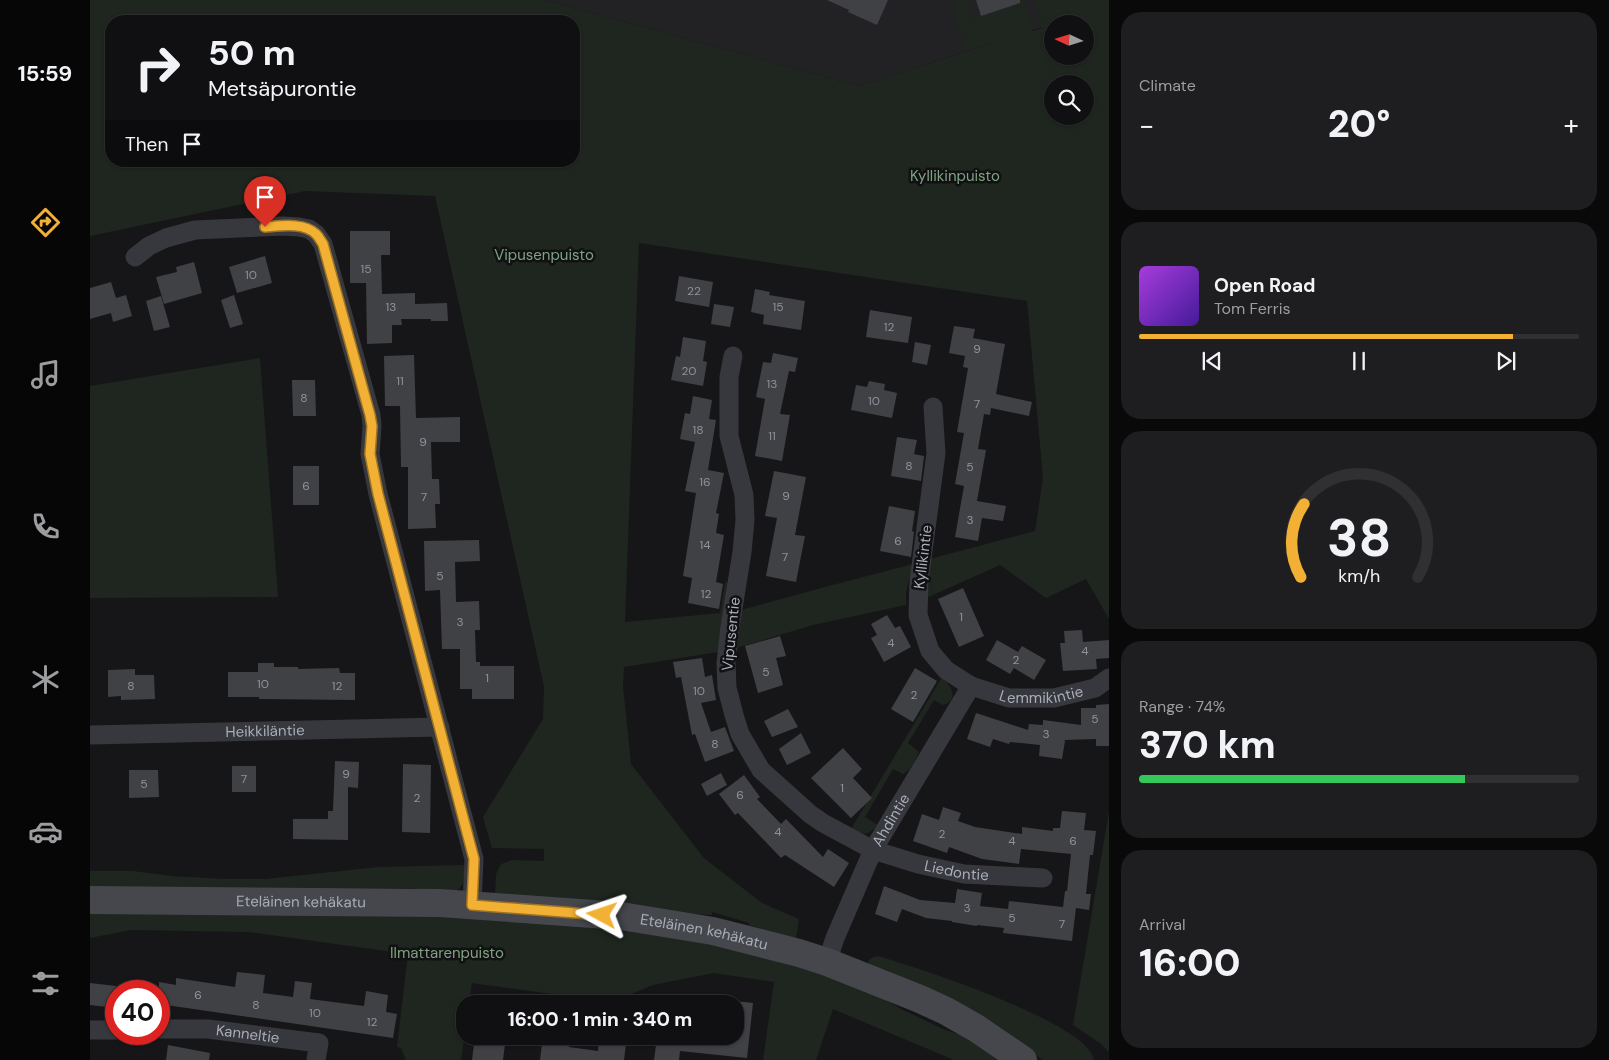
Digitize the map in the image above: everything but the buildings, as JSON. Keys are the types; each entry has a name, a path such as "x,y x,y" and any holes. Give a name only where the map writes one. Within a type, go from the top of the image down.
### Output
{"street":[{"path":"135,257 149,246 166,238 195,230 299,227 309,229 316,234 323,244 370,415 372,426 370,454 378,494 474,859 472,905"},
{"name":"Vipusentie","path":"733,356 729,377 729,436 744,495 745,520 726,663 727,688 734,715 740,734 761,770 810,814 873,850"},
{"name":"Kyllikintie","path":"933,407 936,453 919,581 918,615 930,651 946,670 971,686"},
{"name":"Lemmikintie","path":"971,686 1009,698 1054,698 1095,688 1109,678"},
{"name":"Ahdintie","path":"827,962 835,938 873,850 971,686"},
{"name":"Heikkiläntie","path":"90,735 440,727"},
{"name":"Liedontie","path":"873,850 918,864 964,874 1043,878"},
{"name":"Eteläinen kehäkatu","path":"90,900 440,903 621,916 713,931 800,953 920,999 976,1028 1023,1060"},
{"name":"Kanneltie","path":"170,1029 208,1029 319,1043 316,1060"},
{"path":"90,1030 105,1030"}],"shaded area":[{"path":"545,0 1109,0 1109,11 1091,15 1044,15 1044,27 859,86"}],"green space":[{"path":"90,0 545,0 859,86 993,43 968,50 958,30 953,0 966,0 971,19 1018,4 1017,0 1024,0 1033,31 1042,28 1034,0 1109,0 1109,619 1086,579 1046,598 1000,565 924,599 930,559 1035,531 1043,478 1027,301 639,243 625,622 720,613 725,582 728,583 718,652 624,667 623,686 631,764 704,858 762,903 799,919 796,940 712,912 712,915 686,915 495,897 496,874 501,864 512,860 544,861 544,849 492,848 483,817 543,719 544,687 435,196 305,191 90,236"},
{"path":"260,358 278,597 90,598 90,386"},
{"path":"913,564 906,592 906,605 813,625 736,648 741,610"},
{"path":"942,677 951,688 953,696 948,703 943,705 934,700 908,743 919,752 913,764 903,774 893,769 865,817 878,825 870,832 864,834 851,829"},
{"path":"1109,811 1109,1052 1100,1043 1073,1025"},
{"path":"464,865 462,885 452,893 412,888 90,890 90,871 133,871 172,876 265,879 379,867"},
{"name":"Ilmattarenpuisto","path":"90,909 348,910 618,926 762,954 860,985 903,1010 945,1030 973,1038 1008,1060 954,1060 833,1009 816,1060 763,1060 774,982 714,973 653,985 629,995 560,995 472,983 470,995 456,995 456,1045 463,1045 461,1060 406,1060 401,1048 397,1047 408,954 248,932 131,930 90,938"},
{"path":"878,956 961,984 1033,1013 1063,1029 1085,1045 1094,1060 1043,1060 1008,1036 868,964 871,958"}],"route":[{"path":"265,227 283,226 309,229 316,234 323,244 370,415 372,426 370,454 378,494 474,859 472,905 602,915"}],"park label":[{"name":"Kyllikinpuisto","path":"955,176"},
{"name":"Vipusenpuisto","path":"544,255"}]}
